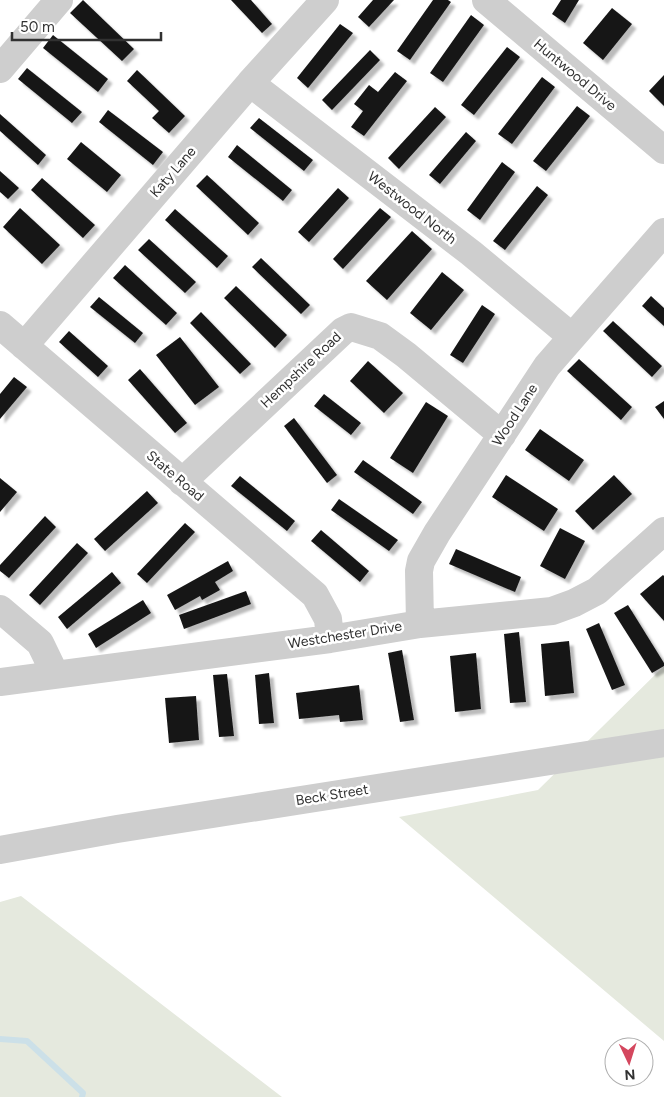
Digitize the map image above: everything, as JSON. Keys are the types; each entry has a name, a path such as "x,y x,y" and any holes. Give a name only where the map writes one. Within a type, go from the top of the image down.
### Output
{"street":[{"path":"0,69 59,0"},
{"name":"Katy Lane","path":"24,346 250,83 324,0"},
{"name":"Huntwood Drive","path":"486,0 664,150"},
{"name":"Westwood North","path":"250,83 471,253 571,336"},
{"name":"Wood Lane","path":"420,624 419,570 421,560 437,533 547,366 571,336 664,232"},
{"name":"State Road","path":"0,325 315,595 328,619 330,639"},
{"name":"Hempshire Road","path":"182,482 342,331 351,327 380,336 406,355 502,435"},
{"name":"Westchester Drive","path":"0,682 330,639 420,624 552,611 574,603 597,591 664,531"},
{"path":"0,609 40,643 55,674"},
{"name":"Beck Street","path":"0,850 117,828 664,742"}],"shaded area":[{"path":"664,666 664,1041 399,817 538,790"},
{"path":"21,896 282,1097 0,1097 0,902"}],"building":[{"path":"83,0 134,49 122,61 70,13"},
{"path":"231,0 251,0 272,24 262,33"},
{"path":"373,0 394,0 369,27 358,17"},
{"path":"433,0 448,0 451,2 410,60 397,51"},
{"path":"561,0 579,0 565,23 552,14"},
{"path":"612,8 632,24 603,60 583,43"},
{"path":"471,15 484,25 443,82 430,73"},
{"path":"340,24 353,33 308,88 297,78"},
{"path":"53,35 108,79 98,92 43,48"},
{"path":"507,47 520,57 474,115 461,105"},
{"path":"370,50 380,60 332,110 322,100"},
{"path":"27,68 82,112 72,123 18,79"},
{"path":"137,70 185,116 169,133 152,118 159,111 127,81"},
{"path":"395,72 407,81 364,136 351,127 363,111 354,104 369,85 378,92"},
{"path":"664,75 664,106 649,91"},
{"path":"542,77 555,87 512,144 498,134"},
{"path":"577,106 590,116 546,171 533,161"},
{"path":"435,107 446,117 399,169 388,158"},
{"path":"108,110 163,152 153,165 99,122"},
{"path":"0,114 46,155 38,165 0,131"},
{"path":"259,118 313,160 304,171 250,128"},
{"path":"466,132 476,141 440,184 429,175"},
{"path":"81,142 121,175 107,192 67,159"},
{"path":"237,145 292,190 283,201 228,157"},
{"path":"502,162 515,172 480,220 467,210"},
{"path":"0,171 19,188 8,199 0,192"},
{"path":"207,175 259,223 248,235 196,186"},
{"path":"42,178 95,225 83,238 31,190"},
{"path":"537,186 548,195 505,250 493,241"},
{"path":"338,188 349,198 309,242 298,232"},
{"path":"20,208 60,245 42,264 3,227"},
{"path":"380,208 391,217 343,269 333,259"},
{"path":"175,209 228,256 217,268 165,220"},
{"path":"412,231 432,249 387,300 366,281"},
{"path":"149,239 196,282 185,293 138,250"},
{"path":"261,258 310,305 301,314 252,267"},
{"path":"125,265 177,313 166,325 113,278"},
{"path":"442,272 464,290 431,330 410,313"},
{"path":"236,286 287,335 275,348 224,298"},
{"path":"651,296 664,308 664,326 642,306"},
{"path":"99,297 143,333 135,343 90,307"},
{"path":"482,305 495,314 463,363 450,355"},
{"path":"201,312 251,364 240,374 190,323"},
{"path":"613,321 662,366 652,377 603,331"},
{"path":"69,331 108,366 98,377 59,342"},
{"path":"180,337 219,387 195,405 156,355"},
{"path":"579,359 632,407 621,420 567,371"},
{"path":"368,361 403,393 384,413 350,381"},
{"path":"140,369 187,423 175,433 128,380"},
{"path":"14,377 27,387 0,419 0,394"},
{"path":"324,394 361,423 351,435 314,406"},
{"path":"664,401 664,419 655,407"},
{"path":"426,402 448,416 413,473 390,458"},
{"path":"294,418 337,475 327,483 284,426"},
{"path":"540,429 584,460 569,481 525,450"},
{"path":"363,460 422,502 413,514 354,472"},
{"path":"506,475 558,509 544,531 492,497"},
{"path":"614,475 632,494 593,530 575,511"},
{"path":"240,476 295,521 287,531 231,486"},
{"path":"0,478 17,492 0,512"},
{"path":"147,491 158,503 105,551 94,539"},
{"path":"339,499 398,540 389,551 331,510"},
{"path":"45,516 56,527 9,578 0,571 0,565"},
{"path":"185,523 195,532 147,583 137,574"},
{"path":"560,528 585,541 565,579 540,566"},
{"path":"321,530 369,571 360,582 311,541"},
{"path":"77,543 88,553 40,605 29,595"},
{"path":"456,549 521,577 515,592 449,564"},
{"path":"228,561 233,571 215,582 220,590 202,600 200,596 175,610 167,595"},
{"path":"112,572 121,583 67,629 58,617"},
{"path":"664,576 664,621 640,594"},
{"path":"246,591 251,604 184,629 179,615"},
{"path":"143,600 151,613 96,648 88,634"},
{"path":"628,605 664,663 664,666 652,673 614,613"},
{"path":"599,623 625,685 612,690 586,629"},
{"path":"519,632 526,702 510,703 504,634"},
{"path":"569,641 574,693 545,696 541,644"},
{"path":"402,650 414,720 400,722 388,653"},
{"path":"476,653 481,709 455,712 450,656"},
{"path":"269,673 274,723 259,724 255,675"},
{"path":"227,674 234,736 219,737 213,675"},
{"path":"359,685 363,720 340,722 339,715 299,719 296,693"},
{"path":"196,696 199,740 169,743 165,698"}],"waterway":[{"path":"0,1039 27,1041 83,1093 82,1097"}]}
